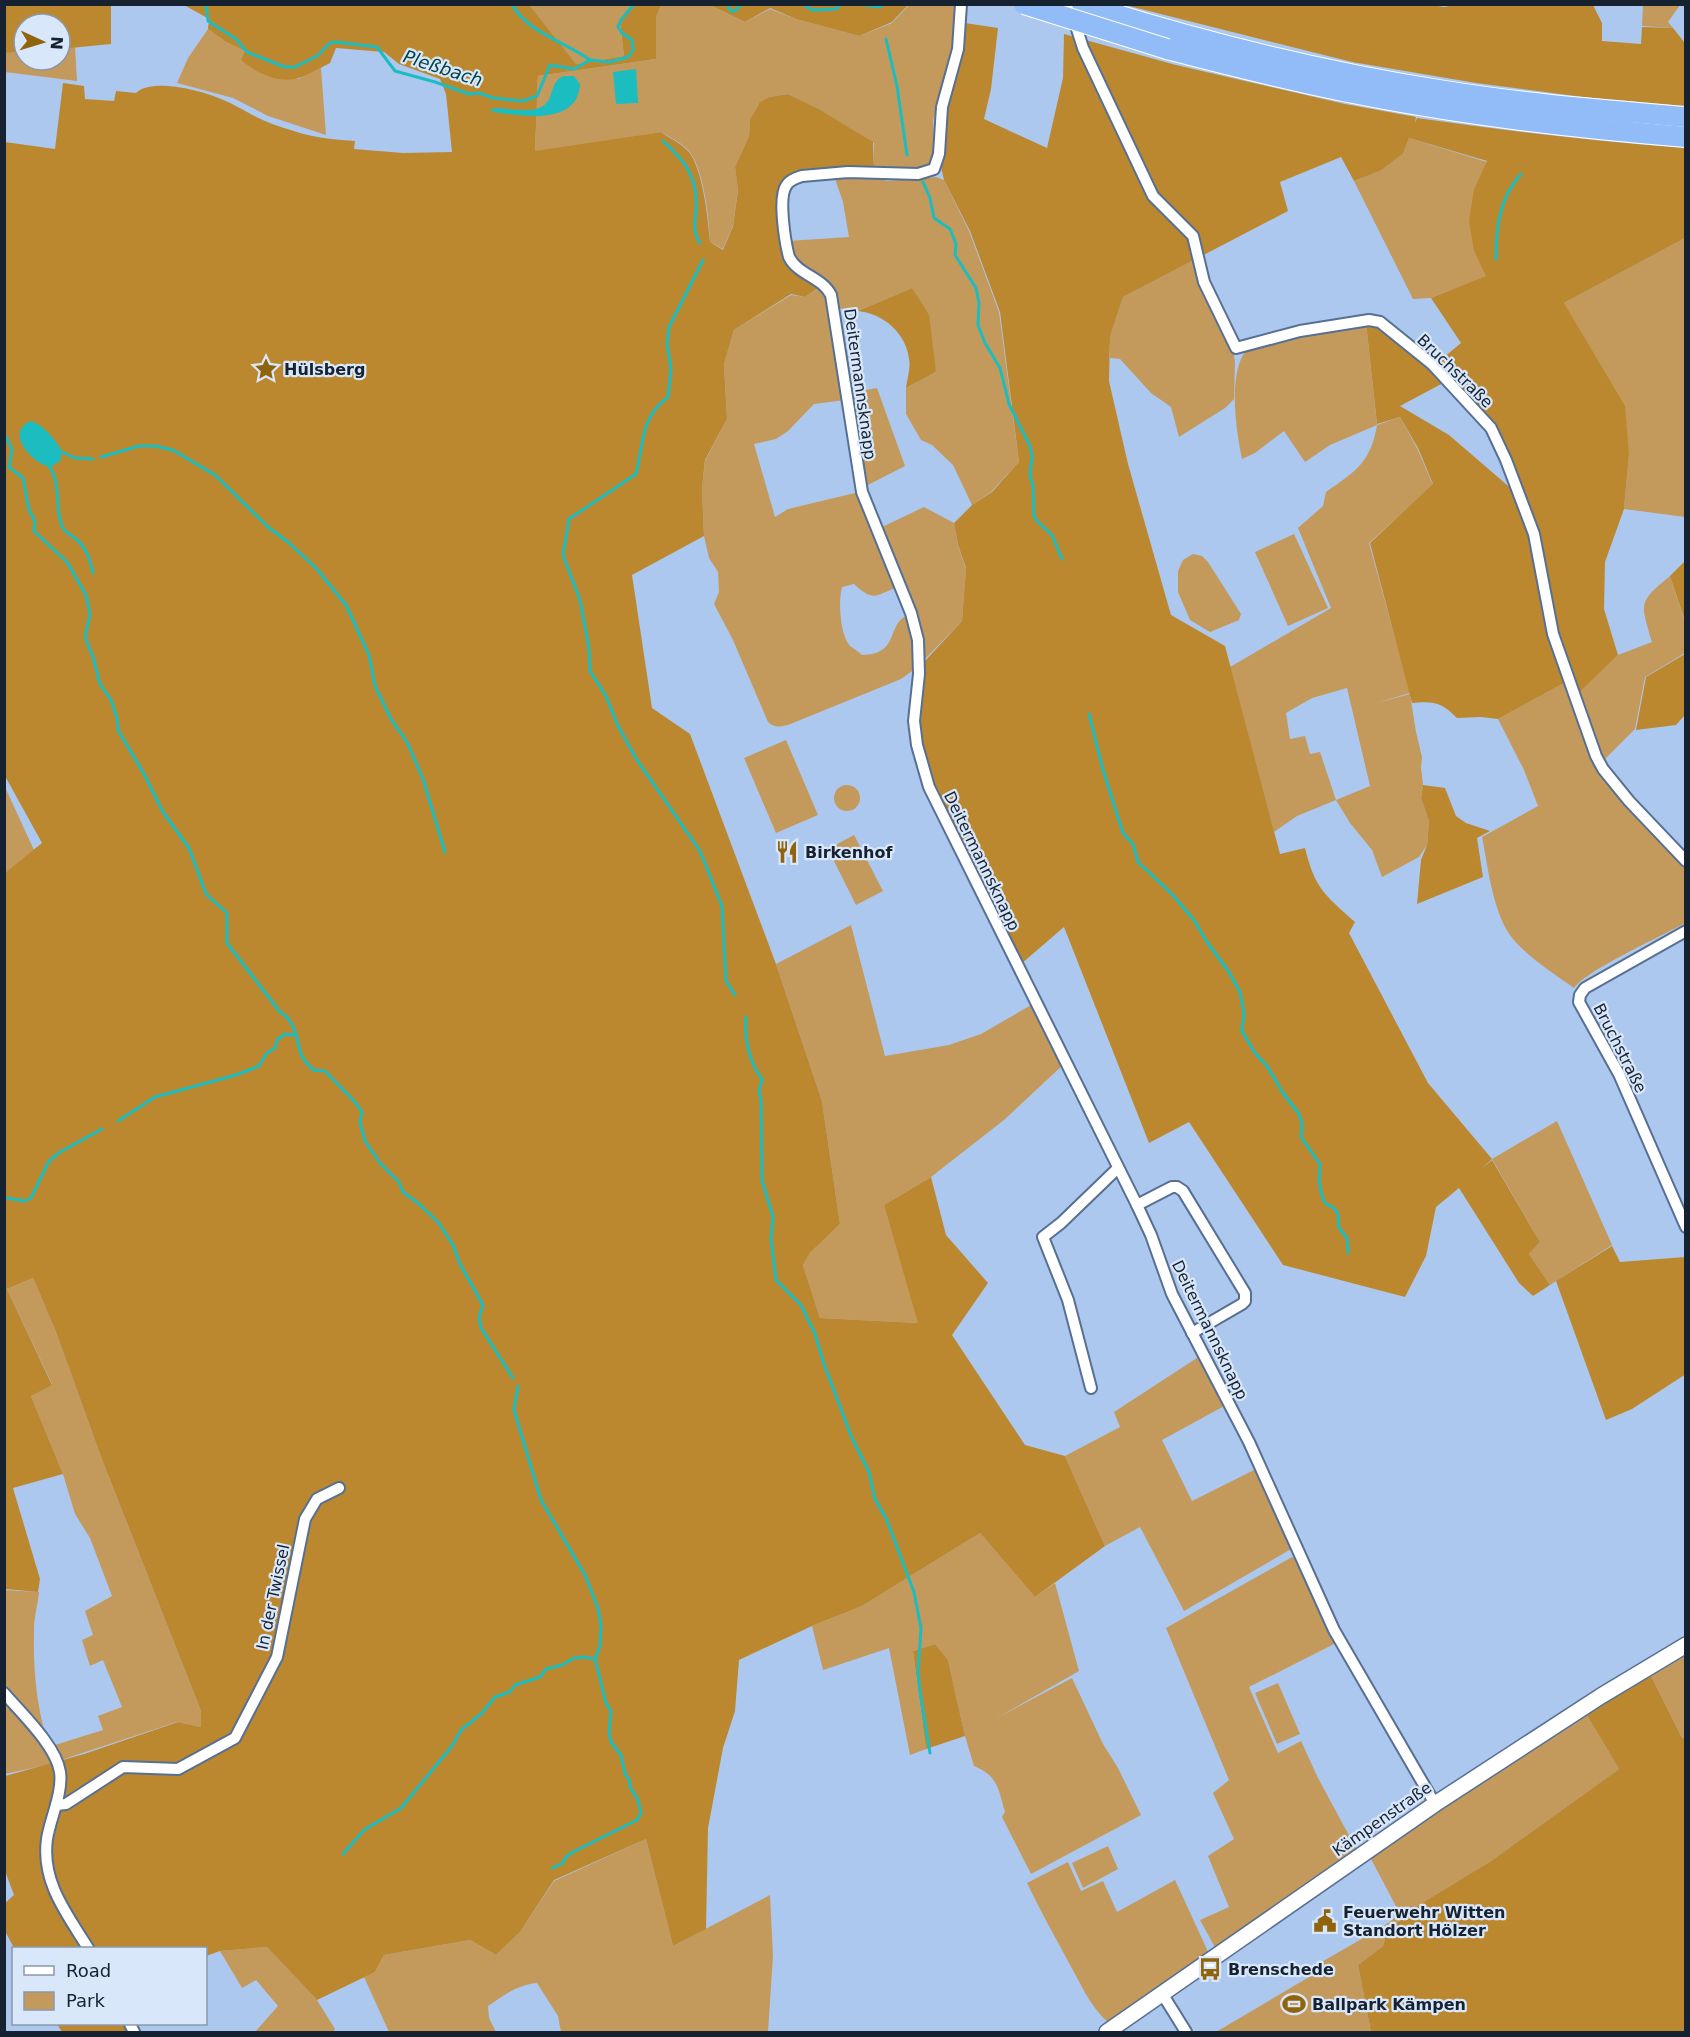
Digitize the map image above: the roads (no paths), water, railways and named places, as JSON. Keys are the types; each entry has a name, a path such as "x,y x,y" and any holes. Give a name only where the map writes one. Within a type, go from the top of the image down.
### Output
{"highway":[{"path":"1024,4 1170,40 1271,56 1445,91 1539,104 1686,117"},
{"path":"1082,4 1257,72 1341,91 1544,124 1686,137"}],"street":[{"name":"Deitermannsknapp","path":"961,4 958,49 942,107 939,154 934,169 918,174 848,172 795,178 784,191 786,248 793,265 825,286 833,301 862,492 908,604 918,640 919,662 915,721 917,745 929,787 1137,1205 1151,1236 1167,1283 1249,1442 1334,1630 1435,1804"},
{"name":"Bruchstraße","path":"1069,4 1083,48 1153,196 1193,236 1204,282 1236,348 1300,332 1369,320 1380,322 1432,364 1491,428 1506,460 1534,534 1552,634 1596,756 1603,769 1629,801 1686,861"},
{"name":"Bruchstraße","path":"1686,931 1595,981 1585,988 1580,995 1579,1002 1619,1074 1686,1227"},
{"path":"1091,1388 1068,1300 1043,1237 1061,1223 1118,1168"},
{"path":"1137,1205 1172,1187 1179,1188 1245,1293 1245,1300 1242,1304 1192,1333"},
{"name":"In der Twissel","path":"56,1805 66,1804 123,1767 178,1769 236,1738 277,1657 305,1519 317,1499 339,1488"},
{"name":"Kämpenstraße","path":"1107,2032 1435,1804 1686,1645"},
{"path":"4,1693 52,1749 60,1772 56,1805 46,1840 46,1870 55,1894 87,1947"},
{"path":"1163,1995 1186,2032"}],"waterway":[{"name":"Pleßbach","path":"206,4 208,21 236,39 247,52 285,67 295,67 317,56 330,43 377,47 395,71 469,94 479,93 493,98 523,101 537,96 550,65 574,69 590,60 610,62 628,57 633,50 632,40 618,27 634,4"},
{"path":"512,4 527,22 590,60"},
{"name":"Pleßbach","path":"727,4 731,11 735,11 742,4"},
{"name":"Pleßbach","path":"803,4 812,10 836,9 841,4"},
{"name":"Pleßbach","path":"857,4 880,7 884,4"},
{"path":"886,39 897,86 907,155"},
{"path":"663,141 681,159 693,180 696,203 695,232 700,243"},
{"path":"1496,259 1497,236 1503,203 1521,174"},
{"path":"923,182 930,198 934,218 950,229 956,244 955,255 976,288 979,303 978,325 985,343 1000,368 1009,404 1030,446 1034,516 1052,535 1062,559"},
{"path":"703,260 669,327 667,344 671,369 668,397 652,413 644,431 636,474 569,519 563,555 580,600 589,648 590,671 606,696 617,724 637,760 700,851 722,906 726,981 735,995"},
{"path":"6,437 12,449 9,467 23,478 29,510 35,521 34,531 67,562 86,595 90,614 85,637 100,684 111,700 118,730 163,812 189,848 206,894 227,913 227,943 280,1012 289,1020 295,1030 301,1054 305,1060 313,1070 325,1071 362,1112 360,1122 365,1141 380,1163 399,1182 403,1192 438,1222 453,1245 460,1264 483,1305 479,1317 481,1328 513,1378"},
{"path":"101,457 139,446 155,446 173,450 215,475 268,527 316,568 346,605 369,655 375,686 391,719 407,742 423,779 445,852"},
{"path":"62,452 75,458 93,459"},
{"path":"49,466 57,488 58,511 62,526 83,546 93,573"},
{"path":"1089,714 1103,770 1123,833 1133,844 1138,862 1171,893 1194,920 1240,992 1244,1013 1242,1031 1299,1114 1302,1123 1301,1137 1320,1164 1319,1181 1322,1196 1325,1203 1335,1209 1338,1214 1339,1228 1347,1238 1348,1253"},
{"path":"746,1017 748,1050 762,1079 759,1092 762,1180 773,1217 771,1239 776,1280 801,1305 815,1334 852,1438 869,1472 875,1499 886,1518 914,1592 921,1628 918,1672 930,1753"},
{"path":"118,1121 155,1097 236,1075 259,1066 267,1053 275,1048 277,1040 285,1034 294,1035"},
{"path":"7,1198 25,1201 31,1198 49,1161 60,1152 102,1129"},
{"path":"518,1386 514,1410 541,1500 585,1575 598,1608 601,1626 600,1646 595,1659 606,1703 611,1711 609,1732 611,1742 621,1755 625,1774 638,1800 641,1813 637,1820 573,1852 566,1857 563,1863 552,1868"},
{"path":"343,1854 364,1830 401,1808 452,1746 461,1730 482,1713 495,1697 510,1692 515,1685 540,1677 546,1669 562,1665 574,1658 595,1659"}],"place":[{"name":"Hülsberg","path":"266,369"},
{"name":"Birkenhof","path":"787,852"},
{"name":"Feuerwehr Witten Standort Hölzer","path":"1325,1921"},
{"name":"Brenschede","path":"1210,1969"},
{"name":"Ballpark Kämpen","path":"1294,2004"}]}
